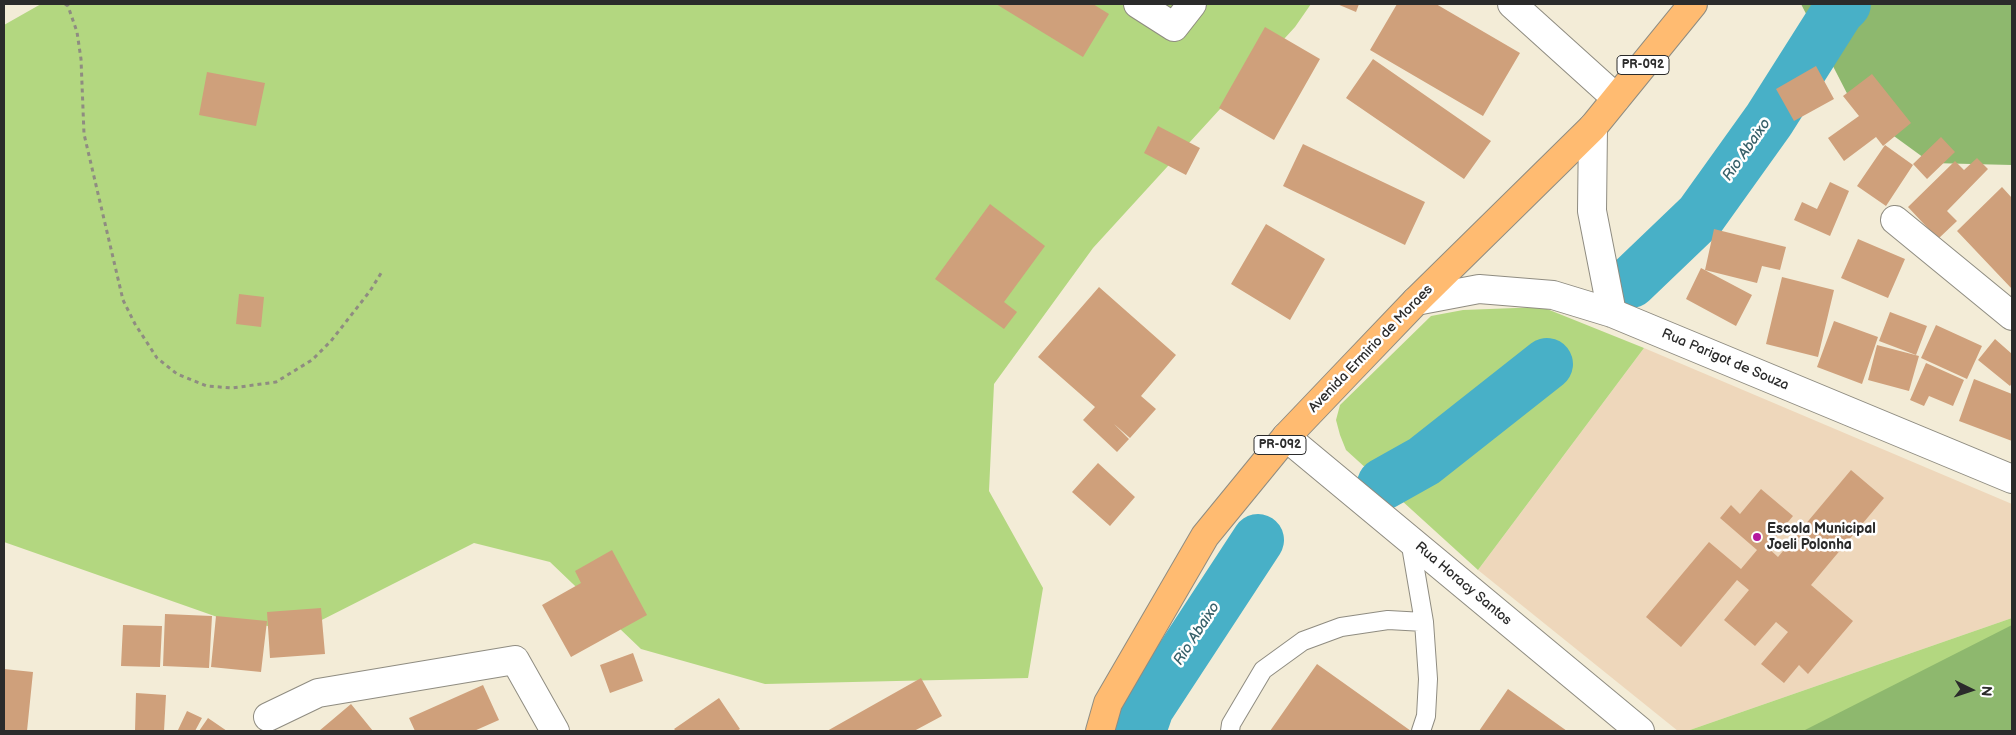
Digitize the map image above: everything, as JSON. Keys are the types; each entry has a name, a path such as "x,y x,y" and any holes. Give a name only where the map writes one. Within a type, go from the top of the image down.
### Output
{"main road":[{"name":"Avenida Ermirio de Moraes","path":"1100,731 1108,703 1205,536 1286,437 1416,301 1593,127 1693,4"}],"street":[{"path":"1138,4 1174,27 1192,4"},
{"path":"1512,4 1616,98"},
{"path":"1593,127 1592,211 1612,313"},
{"path":"1895,220 2012,316"},
{"name":"Rua Parigot de Souza","path":"1416,301 1479,289 1553,295 1612,313 2012,479"},
{"name":"Rua Horacy Santos","path":"1286,437 1640,731"},
{"path":"268,717 318,693 515,660 555,731"}],"lane":[{"path":"1410,540 1424,622 1428,679 1426,716 1421,731"},
{"path":"1230,731 1232,724 1263,670 1303,640 1341,627 1388,620 1424,622"}],"path":[{"path":"65,4 68,6 77,32 84,134 120,291 135,324 156,358 177,374 207,386 232,388 276,382 312,360 331,341 384,270"}],"shaded area":[{"name":"Escola Municipal Joeli Polonha","path":"1644,348 2012,504 2012,618 1687,731 1678,731 1478,570"}],"green space":[{"path":"41,4 1311,4 1295,27 1093,248 994,384 989,491 1043,588 1028,678 765,684 641,649 550,562 474,543 300,631 223,619 4,542 4,25"},
{"path":"1801,4 2012,4 2012,165 1931,163 1854,107"},
{"path":"1542,307 1644,348 1478,570 1346,450 1336,420 1340,405 1431,316 1463,310"},
{"path":"2012,618 2012,731 1687,731"},
{"path":"2012,625 2012,731 1803,731"}],"building":[{"path":"996,4 1093,4 1109,14 1083,57"},
{"path":"1337,4 1359,4 1356,12"},
{"path":"1397,4 1436,4 1520,53 1483,116 1370,50"},
{"path":"1265,27 1320,59 1274,140 1219,108"},
{"path":"1373,59 1491,141 1464,179 1346,98"},
{"path":"1816,66 1834,99 1794,121 1776,89"},
{"path":"207,72 265,83 256,126 199,115"},
{"path":"1872,74 1911,123 1883,146 1876,137 1844,161 1828,138 1859,116 1843,96"},
{"path":"1158,126 1200,148 1186,175 1144,153"},
{"path":"1941,137 1955,152 1927,179 1913,164"},
{"path":"1303,144 1425,202 1405,245 1283,186"},
{"path":"1885,145 1913,165 1886,206 1857,186"},
{"path":"1977,158 1988,169 1947,211 1957,221 1938,239 1908,207 1955,161 1964,170"},
{"path":"1830,182 1849,191 1830,236 1794,220 1802,202 1817,209"},
{"path":"2002,187 2012,198 2012,289 1957,231"},
{"path":"990,204 1045,246 1004,302 1017,312 1004,329 935,279"},
{"path":"1266,224 1325,259 1290,320 1231,284"},
{"path":"1714,229 1786,247 1780,270 1762,266 1757,283 1705,270"},
{"path":"1858,239 1905,259 1888,298 1841,278"},
{"path":"1701,268 1752,295 1736,326 1686,299"},
{"path":"1782,277 1834,290 1818,357 1766,344"},
{"path":"1099,287 1176,355 1141,396 1156,409 1130,438 1114,424 1129,439 1117,452 1083,420 1095,407 1038,357"},
{"path":"239,294 264,297 261,327 236,324"},
{"path":"1890,312 1927,326 1916,355 1879,341"},
{"path":"1834,321 1878,337 1862,384 1817,367"},
{"path":"1936,325 1982,346 1967,379 1921,358"},
{"path":"1995,339 2012,354 2012,383 2010,386 1978,360"},
{"path":"1877,345 1919,356 1909,391 1868,380"},
{"path":"1926,363 1964,380 1953,406 1929,396 1924,406 1910,400"},
{"path":"1974,379 2012,394 2012,441 1959,421"},
{"path":"1098,463 1135,497 1110,526 1072,492"},
{"path":"1851,470 1884,498 1811,585 1853,621 1808,674 1799,665 1784,683 1761,664 1788,632 1776,622 1755,646 1724,620 1749,590 1737,580 1681,647 1646,617 1709,542 1741,569 1757,550 1720,518 1731,505 1740,514 1761,489 1793,516 1767,547 1778,557"},
{"path":"612,550 647,615 571,657 542,605 581,583 575,571"},
{"path":"321,608 325,654 270,658 267,612"},
{"path":"165,614 212,616 209,668 163,666"},
{"path":"216,616 267,621 261,672 211,667"},
{"path":"123,625 162,626 160,667 121,666"},
{"path":"633,653 643,681 610,693 600,665"},
{"path":"1317,664 1411,731 1270,731"},
{"path":"4,669 33,672 27,731 4,731"},
{"path":"921,678 942,716 914,731 827,731"},
{"path":"483,685 499,720 474,731 415,731 409,718"},
{"path":"1508,689 1567,731 1479,731"},
{"path":"136,693 166,695 164,731 135,731"},
{"path":"719,698 740,729 737,731 676,731 674,729"},
{"path":"351,704 373,731 319,731"},
{"path":"187,711 202,718 195,731 178,730"},
{"path":"208,718 227,731 199,731"}],"waterway":[{"name":"Rio Abaixo","path":"1631,282 1701,215 1769,120 1838,11 1845,4"},
{"name":"Rio Abaixo","path":"1383,484 1424,461 1547,364"},
{"name":"Rio Abaixo","path":"1140,731 1148,708 1258,540"}],"place":[{"name":"Escola Municipal Joeli Polonha","path":"1757,537"}]}
